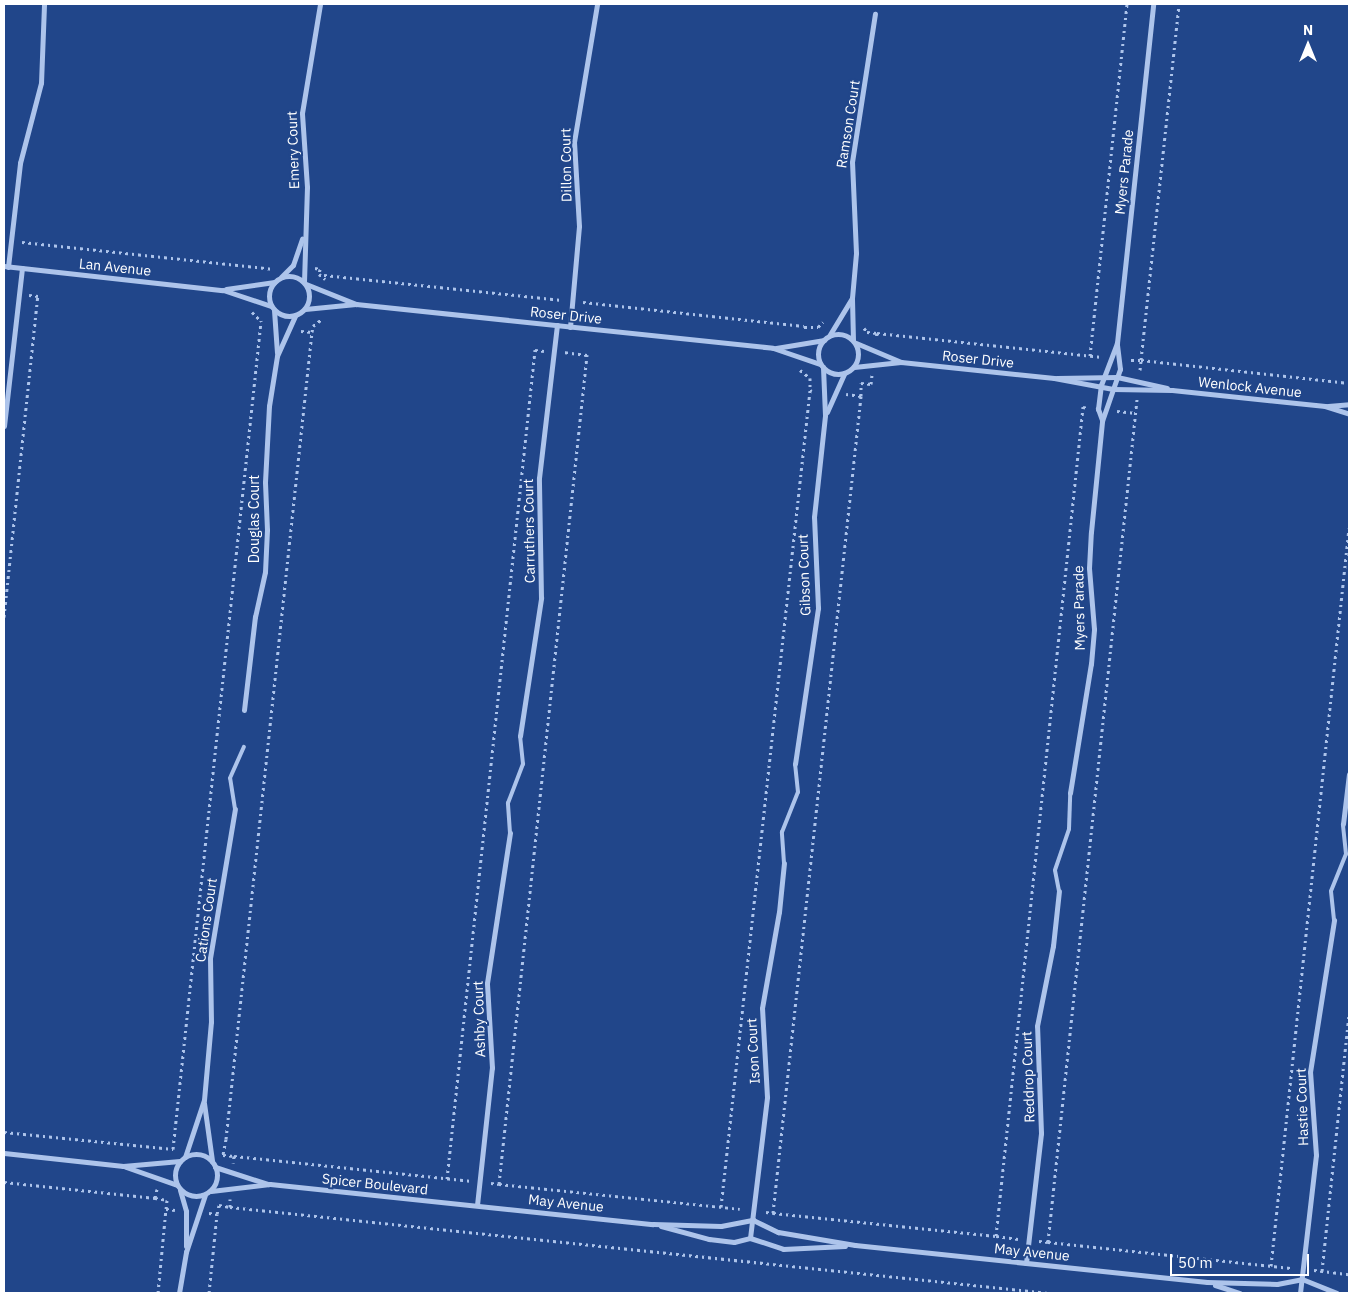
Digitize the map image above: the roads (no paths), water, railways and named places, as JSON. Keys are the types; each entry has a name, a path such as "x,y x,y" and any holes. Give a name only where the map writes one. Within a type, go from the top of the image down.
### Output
{"street":[{"path":"6,266 11,241 20,164 41,83 44,4"},
{"name":"Emery Court","path":"304,283 303,236 307,188 302,114 320,4"},
{"name":"Dillon Court","path":"570,327 579,226 574,142 597,4"},
{"name":"Myers Parade","path":"1102,421 1098,409 1100,388 1117,343 1153,4"},
{"name":"Ramson Court","path":"854,341 852,298 856,254 852,162 875,14"},
{"name":"Emery Court","path":"277,280 293,265 303,236"},
{"name":"Lan Avenue","path":"6,266 223,290 254,299 272,307"},
{"path":"4,426 22,268"},
{"path":"292,276 304,283 309,294 305,309 295,316 283,316 272,307 269,291 277,280 292,276"},
{"name":"Lan Avenue","path":"223,290 277,280"},
{"name":"Roser Drive","path":"304,283 327,294 356,304 773,348 822,366"},
{"name":"Ramson Court","path":"826,338 840,322 852,298"},
{"name":"Roser Drive","path":"305,309 356,304"},
{"name":"Douglas Court","path":"272,307 277,356"},
{"name":"Douglas Court","path":"244,710 255,617 265,572 268,530 264,482 269,406 277,356 286,329 295,316"},
{"name":"Carruthers Court","path":"520,736 542,598 538,478 557,325"},
{"path":"841,334 854,341 858,357 854,367 844,374 833,374 822,366 819,349 826,338 841,334"},
{"name":"Roser Drive","path":"773,348 804,344 826,338"},
{"name":"Roser Drive","path":"854,341 901,362"},
{"name":"Myers Parade","path":"1070,793 1093,645 1090,550 1102,421 1117,378 1120,359 1117,343"},
{"name":"Roser Drive","path":"854,367 901,362 1054,378 1113,390"},
{"name":"Gibson Court","path":"795,764 817,628 814,518 826,415 822,366"},
{"name":"Gibson Court","path":"826,415 844,374"},
{"name":"Roser Drive","path":"1054,378 1117,378"},
{"name":"Wenlock Avenue","path":"1117,378 1172,390"},
{"name":"Wenlock Avenue","path":"1113,390 1172,390 1325,406 1349,404"},
{"name":"Wenlock Avenue","path":"1325,406 1349,414"},
{"path":"1343,824 1349,774"},
{"name":"Cations Court","path":"214,1165 204,1100 211,1022 210,958 236,809"},
{"name":"Ashby Court","path":"477,1205 492,1068 488,983 510,833"},
{"name":"Ison Court","path":"750,1238 767,1098 762,1008 779,912 784,862"},
{"name":"Reddrop Court","path":"1026,1263 1041,1133 1037,1026 1053,946 1059,891"},
{"name":"Hastie Court","path":"1300,1293 1316,1155 1310,1072 1334,920"},
{"name":"Cations Court","path":"185,1157 204,1100"},
{"path":"4,1153 123,1166 180,1161"},
{"path":"176,1185 175,1172 180,1161 185,1157 197,1154 214,1165 216,1179 210,1191 205,1195 186,1252 179,1293"},
{"name":"Spicer Boulevard","path":"214,1165 270,1184"},
{"path":"123,1166 176,1185 180,1190 186,1211 186,1252"},
{"name":"Spicer Boulevard","path":"210,1191 270,1184 477,1205"},
{"path":"180,1190 192,1196 205,1195"},
{"name":"May Avenue","path":"477,1205 653,1224 721,1226 753,1220 778,1232 855,1245 1207,1282 1277,1284 1302,1279"},
{"name":"May Avenue","path":"653,1224 724,1242 750,1238 783,1249 855,1245"},
{"path":"1302,1279 1336,1293"},
{"name":"May Avenue","path":"1207,1282 1240,1293"}],"lane":[{"path":"510,833 507,813 510,792 523,764 520,736"},
{"name":"Cations Court","path":"236,809 230,778 244,746"},
{"path":"784,862 782,832 798,792 795,764"},
{"path":"1059,891 1055,870 1069,829 1070,793"},
{"path":"1334,920 1331,891 1346,854 1343,824"}]}
